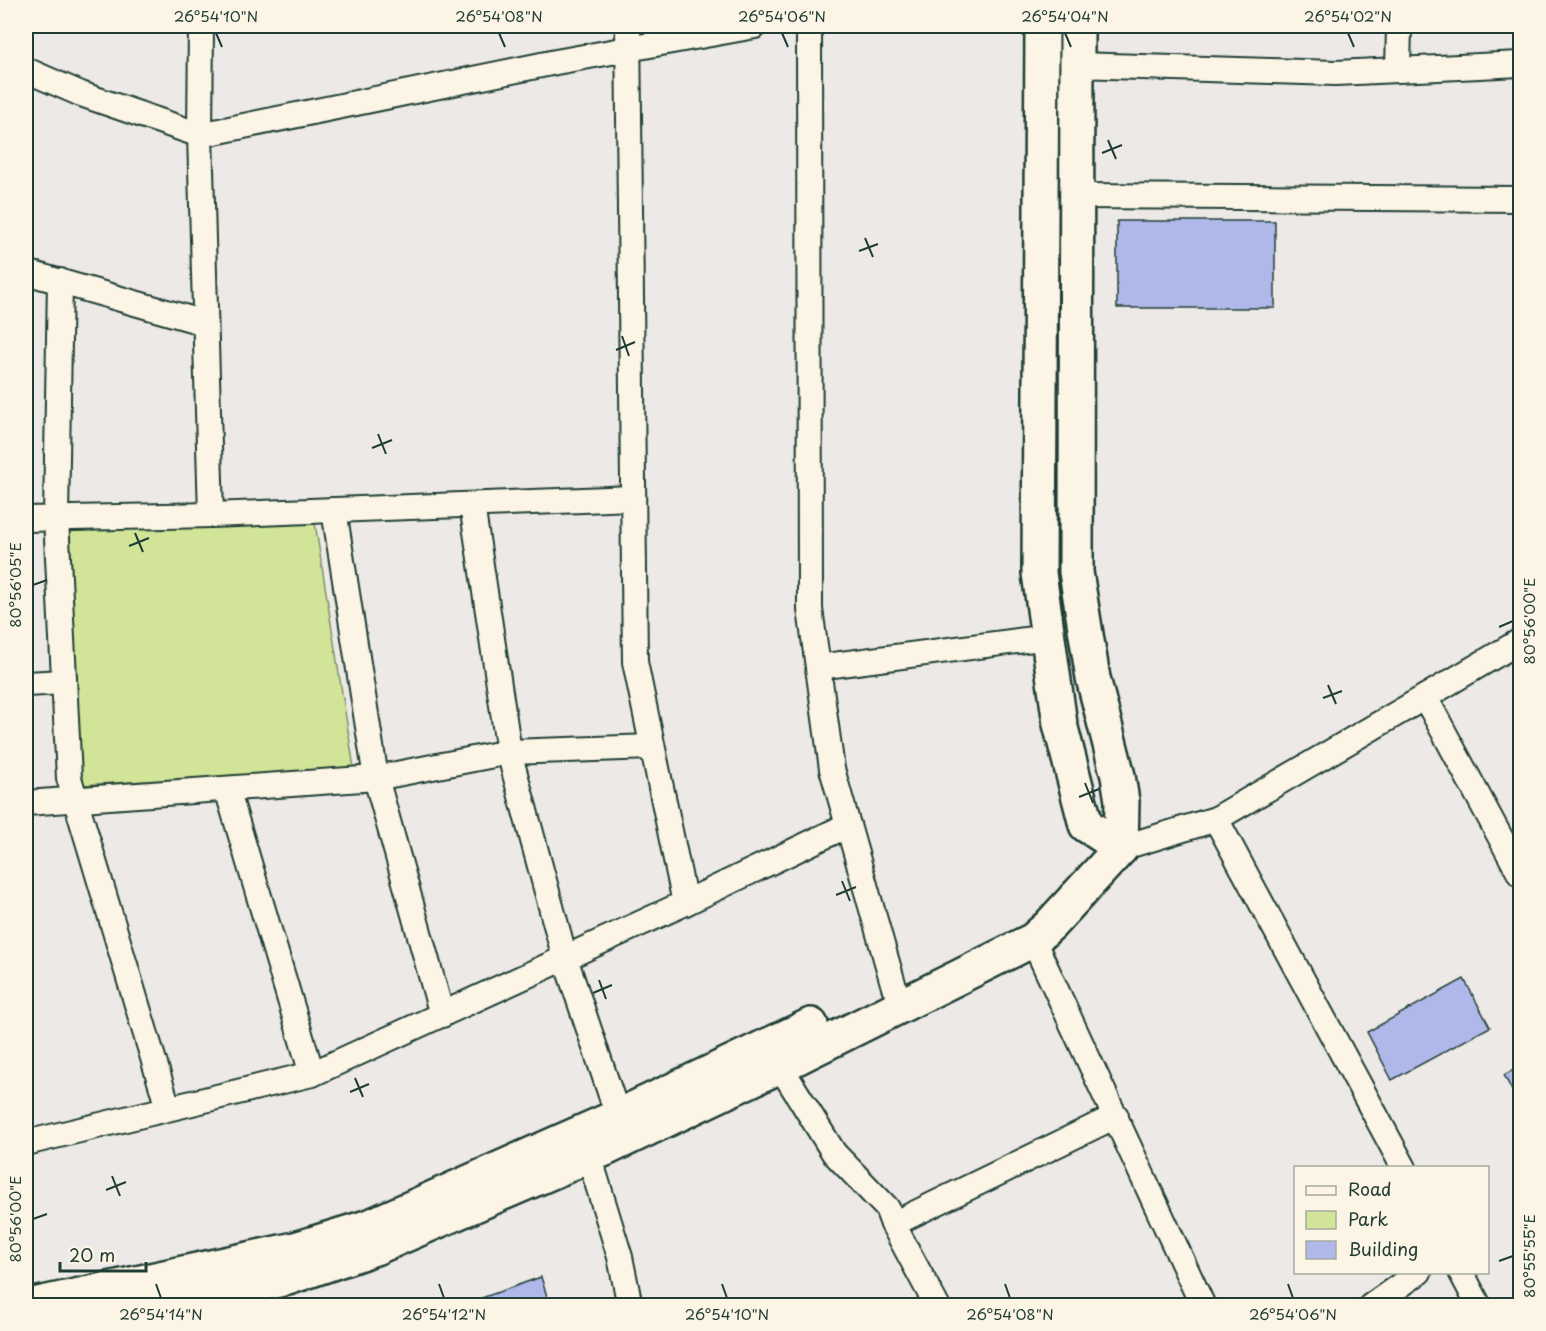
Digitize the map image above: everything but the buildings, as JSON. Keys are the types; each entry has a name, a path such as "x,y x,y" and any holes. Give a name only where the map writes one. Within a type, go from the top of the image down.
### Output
{"street":[{"path":"201,26 200,135 211,515"},
{"path":"26,70 81,94 200,135 533,66 628,37 755,26"},
{"path":"809,26 810,609 832,769 894,987"},
{"path":"1042,26 1039,573 1060,724 1086,825 1121,848"},
{"path":"1077,26 1076,572 1093,678 1118,776 1122,801 1121,848"},
{"path":"1398,70 1399,26"},
{"path":"628,37 635,662 685,903"},
{"path":"1077,65 1336,73 1521,64"},
{"path":"1077,196 1521,200"},
{"path":"26,272 206,323"},
{"path":"60,281 56,518 69,778 168,1108"},
{"path":"26,519 211,515 633,498"},
{"path":"472,505 509,752 566,958 618,1116"},
{"path":"334,510 376,778 442,1015"},
{"path":"818,667 1048,637"},
{"path":"162,1305 288,1278 375,1248 589,1156 780,1066 1042,932 1121,848 1216,819 1521,641"},
{"path":"26,684 64,682"},
{"path":"1425,697 1521,874"},
{"path":"26,803 376,778 509,752 652,747"},
{"path":"227,789 312,1074"},
{"path":"1216,819 1403,1166"},
{"path":"26,1143 312,1074 685,903 848,825"},
{"path":"29,1305 295,1249 370,1226 618,1116 1006,935 1042,932"},
{"path":"1042,932 1116,1116 1203,1305"},
{"path":"780,1066 834,1153 887,1208 893,1224 937,1305"},
{"path":"893,1224 1116,1116"},
{"path":"589,1156 620,1257 630,1305"},
{"path":"1371,1305 1416,1274"},
{"path":"1462,1274 1479,1305"}],"green space":[{"path":"315,523 354,768 82,785 66,531"}]}
